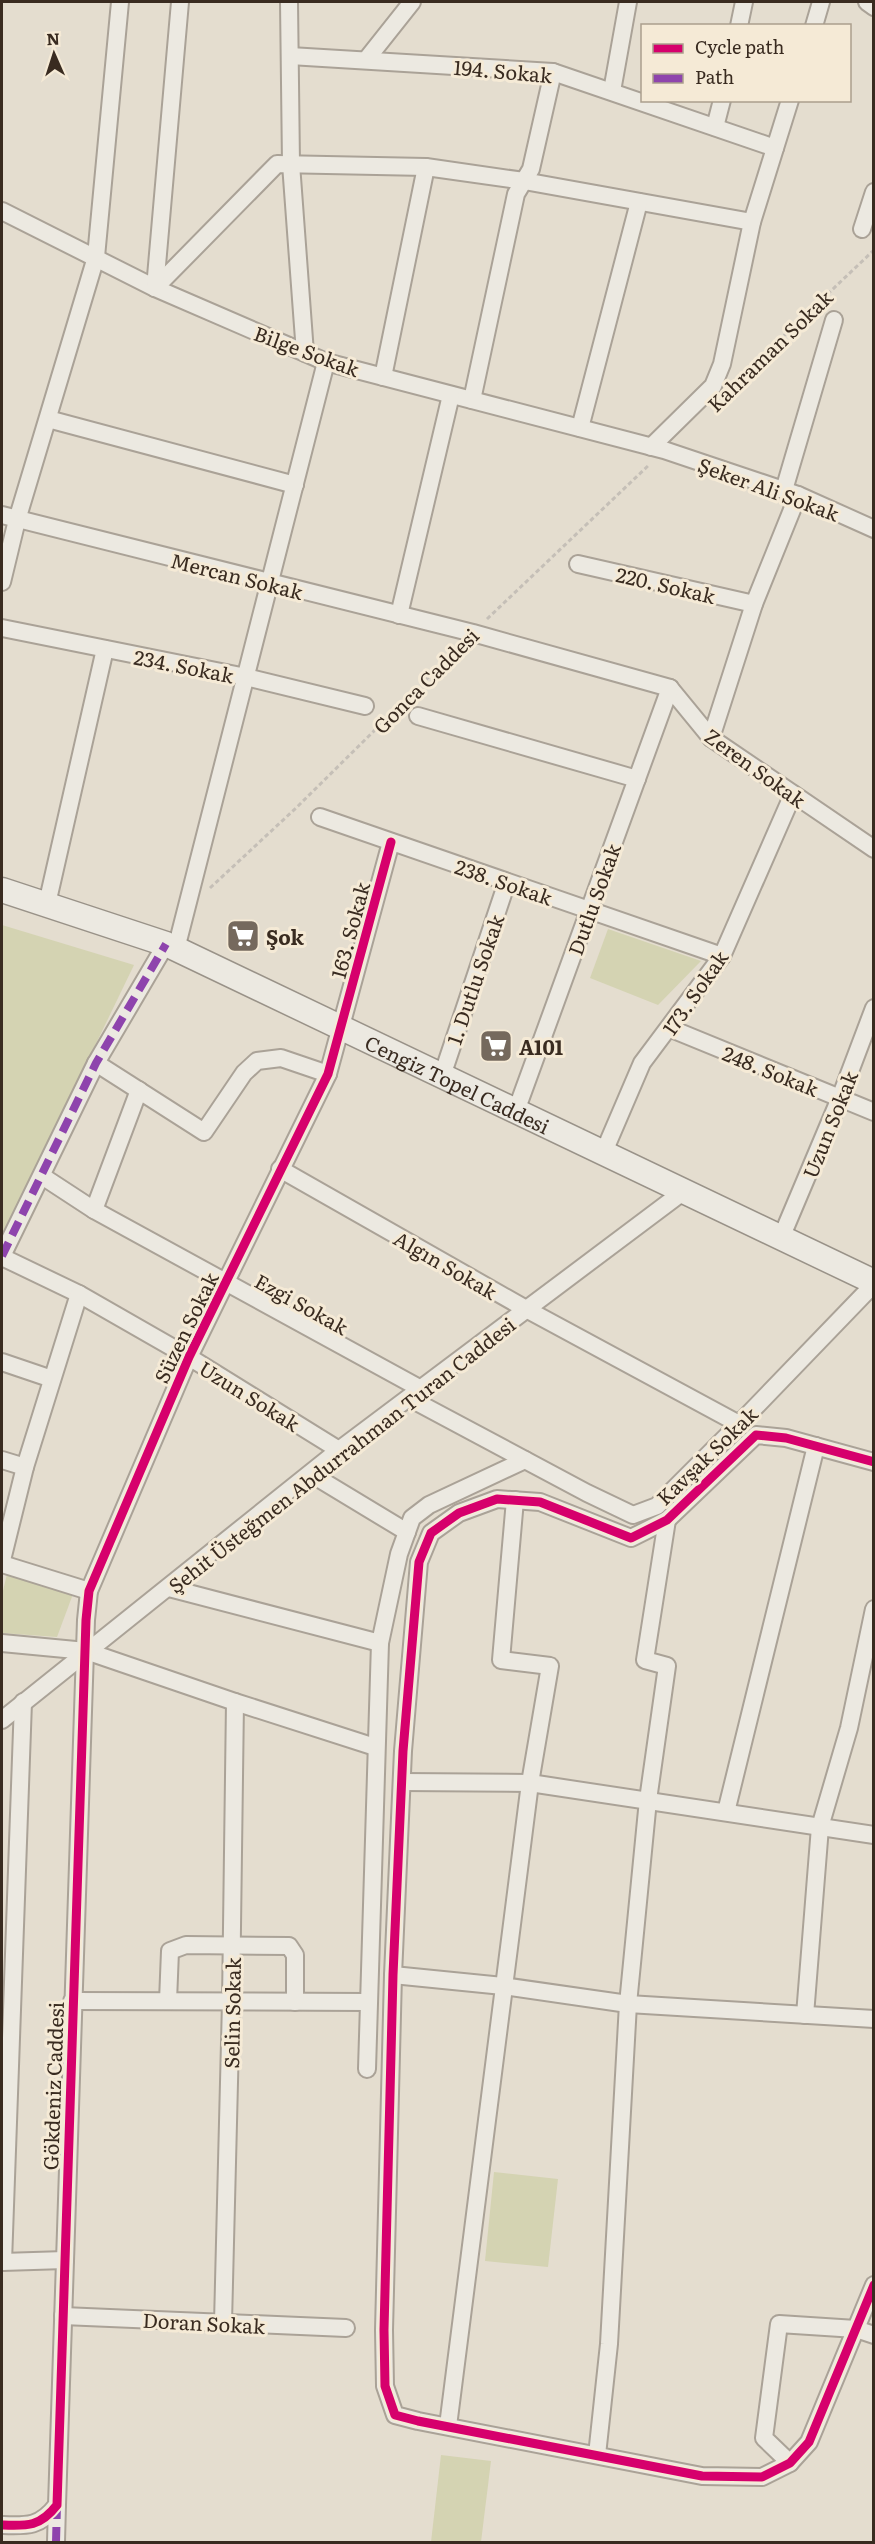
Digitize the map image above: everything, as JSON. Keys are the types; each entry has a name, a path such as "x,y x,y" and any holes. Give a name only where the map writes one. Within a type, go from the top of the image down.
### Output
{"main road":[{"name":"Cengiz Topel Caddesi","path":"2,890 171,947 873,1283"}],"street":[{"path":"2,582 9,518 48,419 96,257 120,2"},
{"path":"155,288 180,2"},
{"path":"289,2 291,164 305,353"},
{"path":"366,60 412,2"},
{"path":"612,91 628,2"},
{"path":"739,24 744,2"},
{"path":"815,24 821,2"},
{"path":"867,2 873,7"},
{"name":"194. Sokak","path":"290,56 553,72 641,101"},
{"path":"472,400 516,194 531,169 553,72"},
{"name":"194. Sokak","path":"643,102 775,148"},
{"path":"715,128 722,102"},
{"path":"657,449 713,386 722,364 752,222 789,102"},
{"path":"155,288 277,164 426,167 524,181 752,222"},
{"path":"384,377 426,167"},
{"path":"862,229 873,192"},
{"path":"580,428 639,202"},
{"name":"Bilge Sokak","path":"2,212 155,288 326,362 657,449"},
{"path":"711,738 791,492 834,320"},
{"path":"2,1257 96,1063 171,947 186,910 326,362"},
{"path":"399,615 451,394"},
{"path":"48,419 295,485"},
{"name":"Şeker Ali Sokak","path":"657,449 791,492 873,529"},
{"name":"Mercan Sokak","path":"9,518 472,633"},
{"name":"220. Sokak","path":"578,564 754,604"},
{"name":"234. Sokak","path":"2,628 246,677 365,706"},
{"path":"472,633 670,688"},
{"path":"47,904 105,649"},
{"name":"Zeren Sokak","path":"670,688 711,738 873,849"},
{"name":"Dutlu Sokak","path":"516,1111 670,688"},
{"path":"418,717 637,779"},
{"name":"173. Sokak","path":"603,1154 642,1063 722,956 793,794"},
{"name":"238. Sokak","path":"320,817 722,956"},
{"name":"163. Sokak","path":"342,1027 391,842"},
{"name":"1. Dutlu Sokak","path":"442,1076 507,882"},
{"name":"Uzun Sokak","path":"781,1238 872,1016"},
{"name":"Süzen Sokak","path":"86,1651 89,1591 189,1357 328,1074 342,1027"},
{"name":"248. Sokak","path":"669,1029 873,1112"},
{"path":"96,1063 204,1132 244,1073 257,1061 281,1058 328,1074"},
{"path":"94,1210 140,1090"},
{"name":"Algın Sokak","path":"280,1169 526,1309 739,1424"},
{"name":"Ezgi Sokak","path":"42,1176 94,1210 227,1282 415,1393"},
{"name":"Şehit Üsteğmen Abdurrahman Turan Caddesi","path":"2,1720 339,1450 684,1191"},
{"name":"Uzun Sokak","path":"2,1257 79,1294 189,1357 339,1450"},
{"name":"Kavşak Sokak","path":"415,1393 525,1460 633,1515 657,1506 739,1424 873,1283"},
{"path":"79,1294 25,1467 2,1562 89,1591"},
{"path":"2,1362 52,1379"},
{"path":"873,1462 786,1438 756,1435 667,1520 631,1538 540,1502 497,1499 459,1513 431,1533 419,1562 402,1782 393,1975 384,2330 385,2386 395,2415 702,2476 762,2477 790,2463 809,2442 873,2285"},
{"path":"726,1812 816,1446"},
{"path":"2,1460 25,1467"},
{"path":"367,2069 375,1747 380,1643 399,1554 412,1518 429,1505 525,1460"},
{"path":"311,1474 407,1532"},
{"path":"448,2426 530,1783 550,1666 501,1660 515,1500"},
{"path":"597,2455 609,2344 628,2004 648,1800 667,1666 645,1660 667,1520"},
{"path":"169,1588 380,1643"},
{"path":"805,2015 820,1827 849,1728 873,1609"},
{"path":"2,1643 86,1651 375,1747"},
{"name":"Gökdeniz Caddesi","path":"56,2542 52,2512 63,2316 72,2001 86,1651"},
{"path":"23,1701 2,2262 65,2260"},
{"name":"Selin Sokak","path":"223,2323 235,1702"},
{"path":"402,1782 530,1783 873,1835"},
{"path":"168,2001 170,1951 186,1945 232,1945 289,1946 295,1955 295,2002"},
{"path":"393,1975 503,1986 628,2004 873,2019"},
{"path":"72,2001 368,2002"},
{"name":"Doran Sokak","path":"63,2316 346,2328"},
{"path":"790,2463 764,2438 779,2324 855,2329 873,2335"},
{"path":"2,2525 27,2526 52,2512"}],"green space":[{"path":"2,925 134,965 3,1236 2,1236"},
{"path":"608,929 701,961 658,1005 590,978"},
{"path":"7,1574 73,1594 57,1637 2,1633 2,1595"},
{"path":"494,2172 558,2179 548,2267 485,2261"},
{"path":"441,2455 491,2461 481,2542 431,2542"}],"marked path":[{"path":"2,1256 96,1063 166,944"},
{"path":"56,2542 57,2505"}],"cycle path":[{"path":"2,2525 32,2524 45,2518 57,2505 86,1620 89,1591 189,1357 328,1074 391,842"},
{"path":"874,1462 786,1438 756,1435 667,1520 631,1538 540,1502 497,1499 459,1513 431,1533 419,1562 403,1751 393,1975 384,2330 385,2386 395,2415 418,2421 702,2476 762,2477 790,2463 809,2442 874,2285"}],"place":[{"name":"Şok","path":"243,936"},
{"name":"A101","path":"496,1046"}]}
